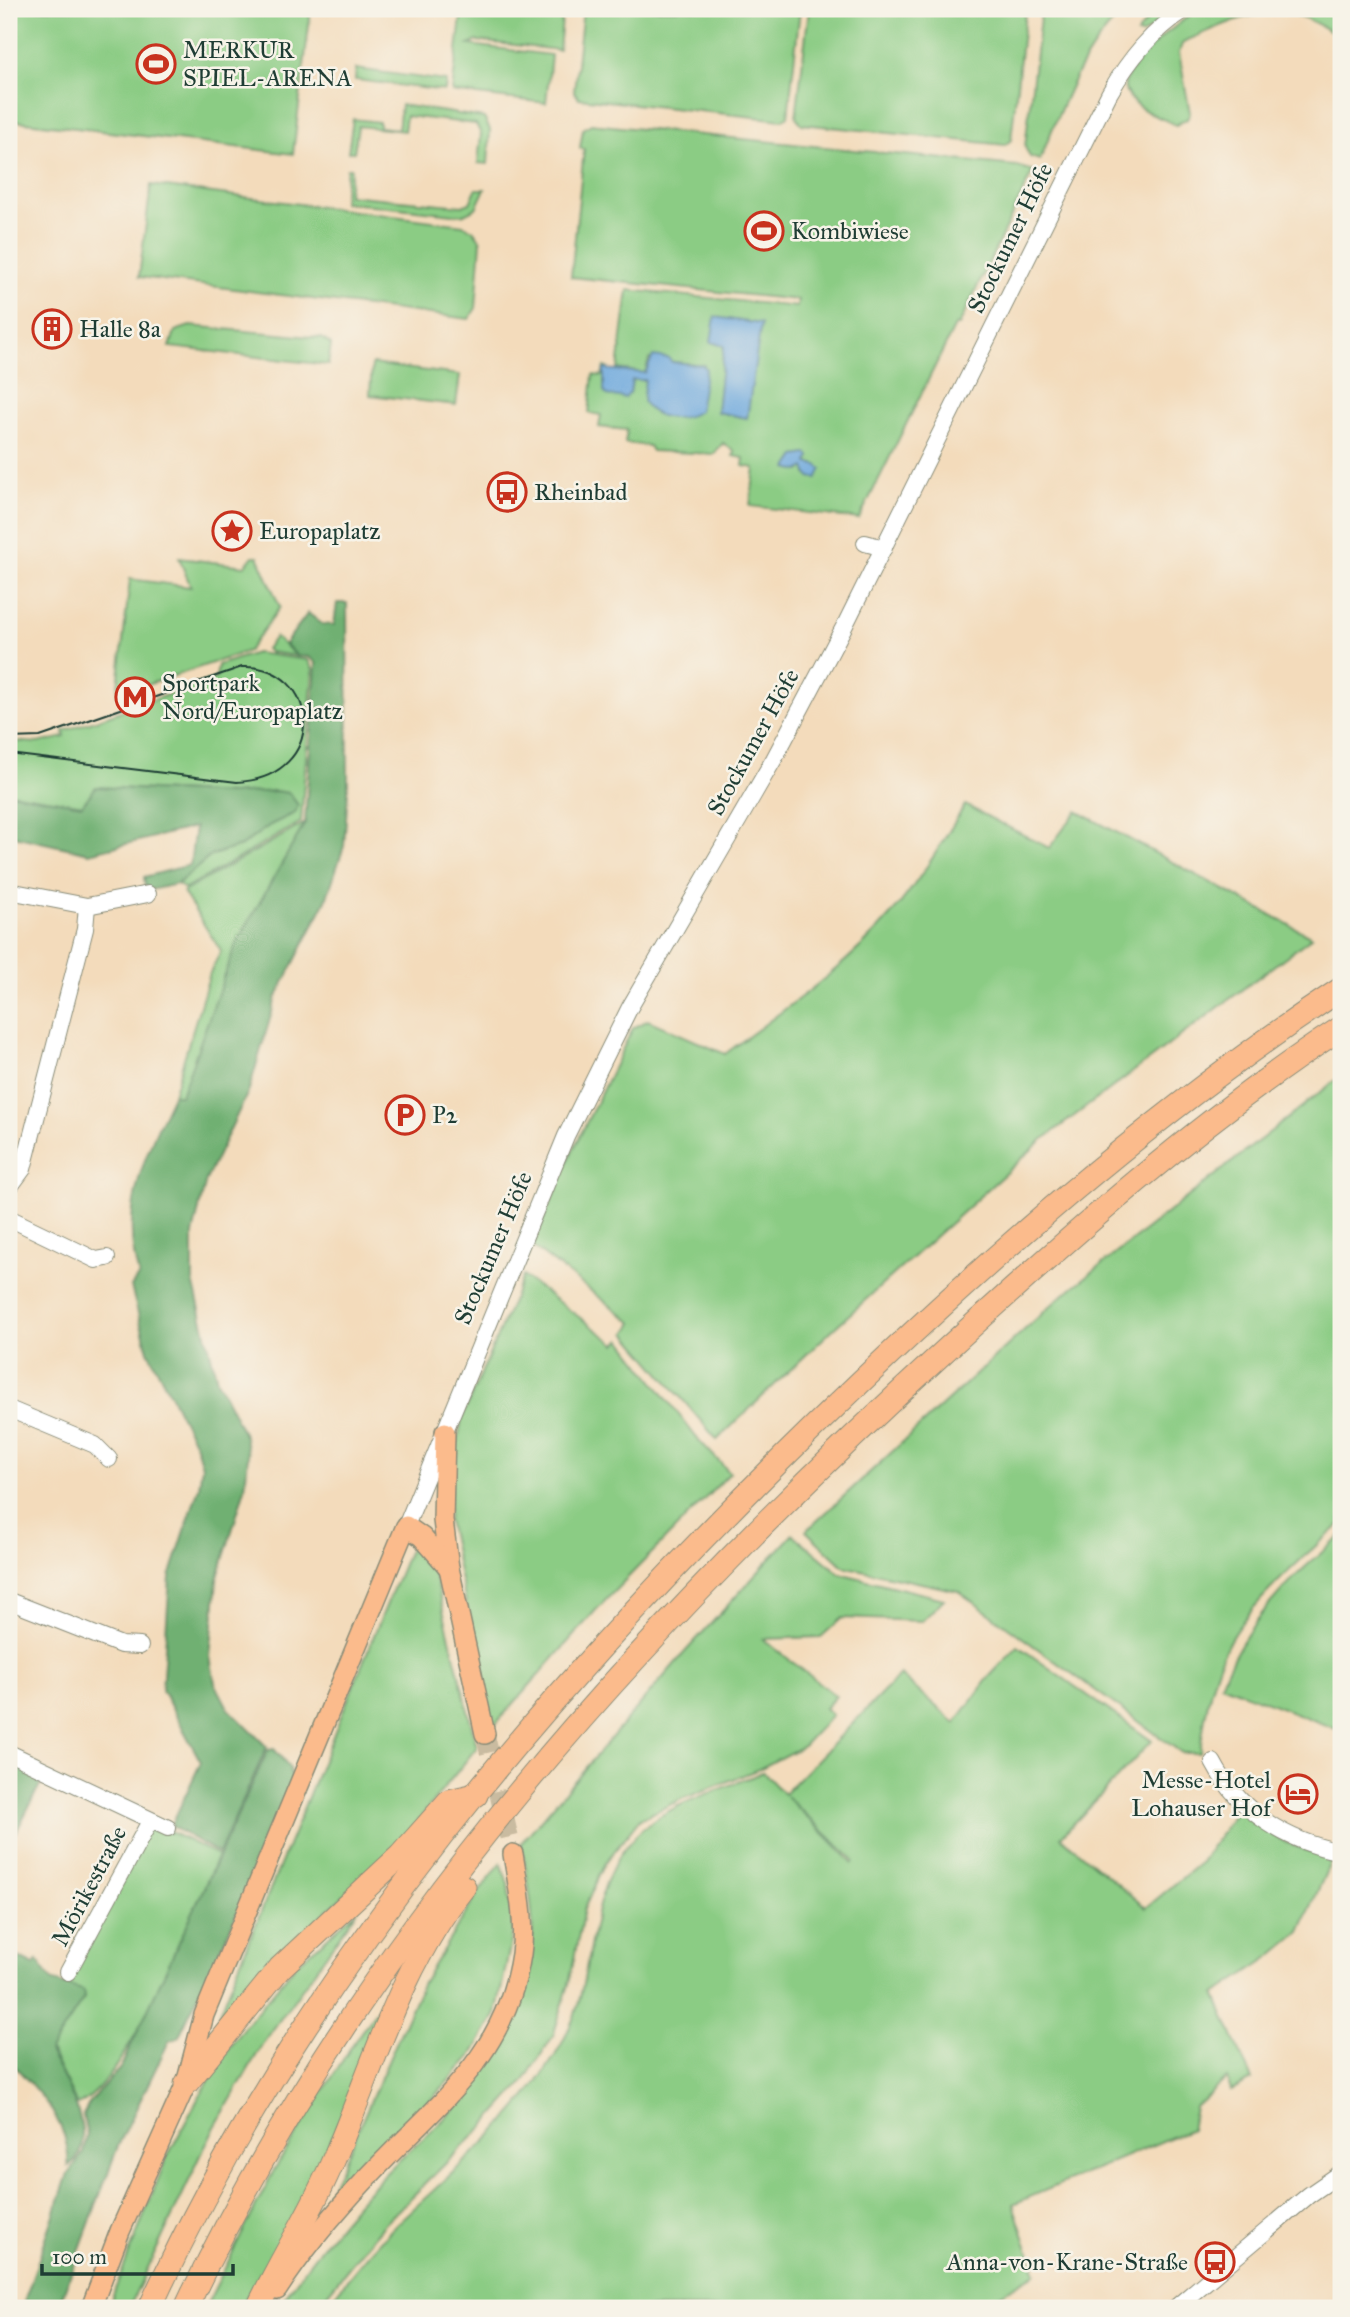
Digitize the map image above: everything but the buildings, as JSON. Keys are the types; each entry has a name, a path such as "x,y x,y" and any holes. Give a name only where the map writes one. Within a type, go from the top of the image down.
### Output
{"highway":[{"path":"1315,1006 1341,980"},
{"path":"149,2308 247,2117 350,1960 551,1701 745,1495 879,1363 1012,1244 1116,1157 1216,1077 1341,989"},
{"path":"186,2308 271,2143 312,2076 438,1897 551,1756 661,1630 760,1525 1034,1269 1138,1181 1341,1028"},
{"path":"258,2308 332,2164 390,2014 416,1962 455,1898 528,1801 551,1756"},
{"path":"186,2084 280,1968 400,1856 449,1801 476,1795"}],"main road":[{"path":"445,1432 443,1520 449,1568 485,1734"},
{"path":"91,2308 120,2231 186,2084 204,2015 406,1526 422,1537 449,1568"},
{"path":"264,2308 334,2214 455,2091 492,2040 506,2012 521,1953 520,1895 513,1854"}],"street":[{"name":"Stockumer Höfe","path":"406,1526 566,1136 612,1042 783,743 884,548 1108,94 1123,69 1150,37 1186,9"},
{"path":"865,543 884,548"},
{"path":"9,891 87,906 148,894"},
{"path":"10,1181 23,1169 50,1100 85,929 87,906"},
{"path":"9,1218 96,1260 107,1258"},
{"path":"9,1409 96,1445 109,1458"},
{"path":"9,1601 121,1645 140,1646"},
{"name":"Mörikestraße","path":"9,1753 168,1828"},
{"path":"1213,1762 1223,1781 1247,1810 1285,1833 1341,1853"},
{"name":"Mörikestraße","path":"68,1972 150,1821"},
{"path":"1175,2308 1309,2195 1341,2173"}],"green space":[{"name":"MERKUR SPIEL-ARENA","path":"9,9 311,9 293,154 9,120"},
{"path":"462,9 563,9 559,50 477,41 469,45 551,55 546,103 452,92"},
{"path":"583,9 800,9 788,116 782,120 579,98 574,92"},
{"path":"809,9 1020,9 1025,13 1011,140 1005,145 802,124 796,117"},
{"path":"1041,9 1127,9 1097,42 1085,60 1065,98 1040,160 1030,157 1025,147"},
{"path":"1155,9 1175,9 1142,35 1137,34"},
{"path":"1200,9 1341,9 1341,37 1304,18 1291,14 1265,13 1239,19 1190,39 1182,44 1179,53 1190,113 1187,119 1176,125 1135,104 1126,92 1125,83 1131,71 1152,46"},
{"path":"356,69 446,81 445,91 355,80"},
{"path":"401,105 484,118 490,130 488,164 478,163 481,134 476,124 406,116 404,131 358,126 354,152 348,152 353,119 379,122 379,127 398,129"},
{"path":"591,124 1016,166 1033,171 959,325 956,324 859,519 750,506 755,468 743,466 744,458 733,456 735,452 723,443 714,454 652,451 649,446 625,443 627,430 599,427 601,415 589,413 593,375 602,376 604,367 607,368 604,370 604,391 630,393 632,380 645,380 644,401 703,365 649,359 645,373 618,369 628,290 797,307 798,300 571,277 584,149 580,148 583,129","holes":["715,317 760,324 747,418 717,412 724,346","808,454 808,462 813,464 807,474 805,466 800,471 788,468 796,456"]},
{"path":"347,168 351,168 348,195 462,206 470,203 476,189 485,189 476,208 462,215 343,202"},
{"path":"151,185 463,225 473,230 481,241 476,308 469,319 139,277"},
{"path":"190,326 322,338 331,345 328,365 170,347 175,331"},
{"path":"372,364 460,375 456,405 370,395"},
{"path":"253,556 258,556 280,607 248,651 117,695 130,579 191,587 179,558 245,566"},
{"path":"337,603 347,603 348,791 344,846 326,900 276,998 249,1090 206,1180 193,1234 193,1281 217,1380 245,1437 248,1456 245,1488 217,1580 210,1657 215,1683 228,1708 267,1747 219,1853 171,1826 201,1762 162,1690 170,1577 199,1487 202,1466 196,1446 148,1351 131,1287 139,1275 133,1251 133,1205 153,1138 173,1095 181,1095 236,944 305,823 316,663 309,657 297,656 285,644 308,613 322,624 334,625"},
{"path":"275,637 297,656 269,652 266,649"},
{"path":"256,653 308,660 313,669 301,822 185,889 177,884 212,855 241,846 270,825 295,813 276,791 231,794 96,787 83,805 9,793 9,724 12,724 12,741 38,743 65,737 64,731 216,678 218,665"},
{"path":"96,787 231,794 276,791 289,793 298,805 295,813 270,825 241,846 212,855 177,884 150,890 145,886 144,877 190,865 195,827 89,853 9,835 9,793 82,805"},
{"path":"965,805 1049,848 1077,811 1312,937 1041,1141 830,1332 717,1440 626,1333 633,1323 532,1246 572,1152 633,1028 648,1020 725,1054 811,989 872,935 911,890"},
{"path":"305,823 181,1095 173,1095 210,973 221,951 183,892"},
{"path":"1341,1076 1341,1524 1266,1594 1230,1640 1218,1666 1210,1695 1200,1753 1182,1753 958,1591 843,1566 806,1531 1058,1299"},
{"path":"523,1276 616,1344 621,1339 696,1437 730,1473 596,1610 493,1727 448,1521 450,1482 462,1418"},
{"path":"793,1534 839,1573 944,1599 922,1621 842,1618 821,1637 763,1639 836,1696 825,1708 832,1715 803,1746 759,1769 682,1799 640,1819 605,1863 584,1909 569,1984 553,2036 522,2084 484,2126 383,2225 316,2308 277,2308 366,2194 468,2093 506,2034 519,2007 532,1957 531,1904 521,1843 685,1652"},
{"path":"1341,1537 1341,1731 1221,1684 1256,1621 1304,1568"},
{"path":"413,1540 431,1562 477,1747 401,1842 249,1984 214,2027"},
{"path":"1018,1646 1152,1741 1061,1837 1146,1908 1201,1862 1237,1810 1294,1846 1333,1856 1300,1932 1270,1957 1215,1994 1252,2080 1231,2091 1227,2078 1195,2107 1191,2129 1013,2204 1036,2273 978,2308 324,2308 384,2237 512,2114 550,2063 568,2031 578,2005 600,1901 609,1877 621,1854 637,1834 671,1810 763,1772 784,1794 900,1675 955,1723 990,1676","holes":["786,1796 854,1860 853,1863"]},
{"path":"274,1749 289,1767 292,1779 244,1899 178,2038 169,2041 118,2146 58,2308 22,2308 68,2174 83,2153 87,2135 83,2115 90,2102 121,2067 268,1750"},
{"path":"9,1762 43,1779 9,1846"},
{"path":"158,1826 218,1855 176,1952 137,2031 96,2091 77,2105 50,2050 84,1998 82,1990 66,1987 142,1834"},
{"path":"501,1863 508,1884 513,1932 496,2014 470,2058 310,2229 346,2157 423,1982 479,1892"},
{"path":"358,1910 264,2042 212,2132 129,2308 108,2308 166,2159 199,2097 240,2032 295,1966"},
{"path":"9,1953 34,1965 37,1960 53,1982 83,1990 84,1998 49,2052 64,2078 82,2127 78,2156 68,2166 68,2150 58,2121 40,2095 9,2060"},
{"path":"407,1967 309,2191 240,2308 205,2308 274,2170 356,2039"}],"water":[{"path":"715,317 761,324 747,418 717,412 724,346 711,342"},
{"path":"653,356 668,358 672,362 703,365 706,369 699,411 677,418 654,413 643,401 645,380 632,380 630,393 625,398 607,395 604,391 604,369 645,373"},
{"path":"796,456 810,456 808,463 822,469 817,478 809,477 805,467 799,471 788,468"}],"tunnel":[{"path":"485,1734 513,1854"}],"tram line":[{"path":"9,738 40,737 242,667 269,671 288,683 300,701 304,722 300,743 288,762 267,776 237,782 9,754"}],"place":[{"name":"MERKUR SPIEL-ARENA","path":"156,64"},
{"name":"Kombiwiese","path":"764,231"},
{"name":"Halle 8a","path":"52,329"},
{"name":"Rheinbad","path":"507,492"},
{"name":"Europaplatz","path":"232,531"},
{"name":"Sportpark Nord/Europaplatz","path":"135,697"},
{"name":"P2","path":"405,1115"},
{"name":"Messe-Hotel Lohauser Hof","path":"1298,1794"},
{"name":"Anna-von-Krane-Straße","path":"1215,2262"}]}
